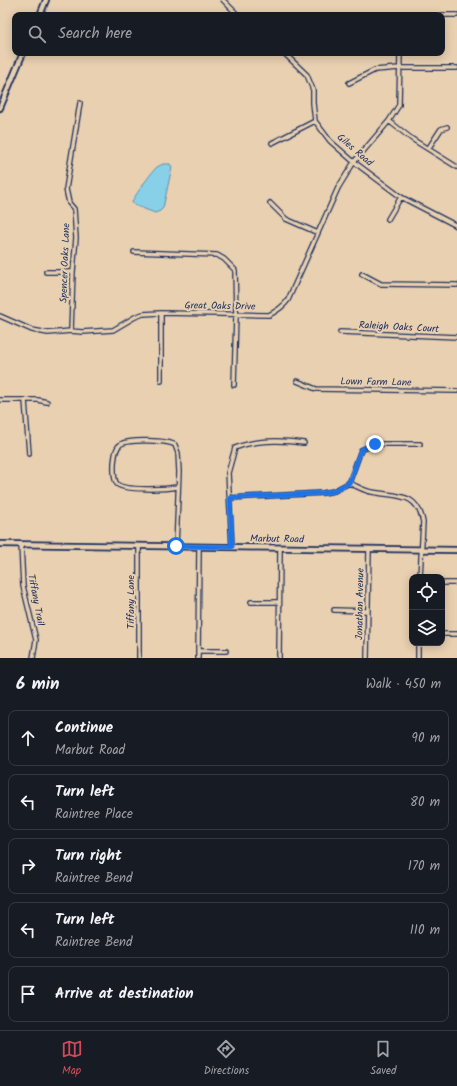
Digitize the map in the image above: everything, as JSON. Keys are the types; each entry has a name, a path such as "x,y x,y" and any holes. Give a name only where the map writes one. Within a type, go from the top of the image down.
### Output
{"street":[{"path":"41,12 46,0"},
{"path":"223,0 235,12"},
{"path":"445,15 457,15"},
{"path":"0,108 22,56"},
{"path":"272,143 315,121 313,103 314,90 307,75 287,56"},
{"name":"Great Oaks Drive","path":"0,316 32,330 48,332 71,330 89,332 113,330 143,314 269,315 283,307 288,300 338,188 354,162 389,122 399,105 400,56"},
{"path":"349,83 375,70 399,68 457,68"},
{"name":"Spencer Oaks Lane","path":"71,330 76,238 74,209 69,203 66,189 80,103"},
{"name":"Giles Road","path":"315,121 330,141 354,162 401,197 457,226"},
{"path":"389,122 412,139 457,167"},
{"path":"428,149 441,129 446,127"},
{"path":"388,219 401,197"},
{"path":"270,203 286,219 318,233"},
{"path":"134,252 217,256 224,259 235,270 236,315 234,385"},
{"path":"46,272 73,272"},
{"path":"362,274 382,284 457,285"},
{"path":"161,313 161,381"},
{"name":"Raleigh Oaks Court","path":"340,332 457,337"},
{"name":"Lown Farm Lane","path":"297,381 316,389 457,391"},
{"path":"0,400 38,400 47,402"},
{"path":"25,400 29,454"},
{"path":"176,546 177,487 179,472 178,454 175,445 166,442 128,441 118,447 114,468 115,481 118,485 127,488 164,489 177,487"},
{"path":"232,547 228,473 235,448 244,444 258,442 292,441 304,443"},
{"path":"230,498 323,493 334,491 349,483 361,450 375,444 420,444"},
{"path":"349,483 367,491 402,496 416,506 423,522 420,574"},
{"name":"Marbut Road","path":"0,544 457,550"},
{"name":"Tiffany Trail","path":"21,545 23,586 36,640 33,658"},
{"name":"Tiffany Lane","path":"139,546 139,658"},
{"path":"198,658 199,547"},
{"path":"279,658 280,548"},
{"name":"Jonathan Avenue","path":"367,658 369,550"},
{"path":"445,583 457,583"},
{"path":"251,602 279,602"},
{"path":"334,610 367,611"},
{"path":"445,634 457,634"},
{"path":"418,646 418,658"},
{"path":"198,651 226,651"}],"water":[{"path":"163,164 170,164 172,167 163,208 155,213 134,205 132,202 143,184 157,167"}],"route":[{"path":"176,546 232,547 230,498 323,493 334,491 349,483 361,450 375,444"}]}
